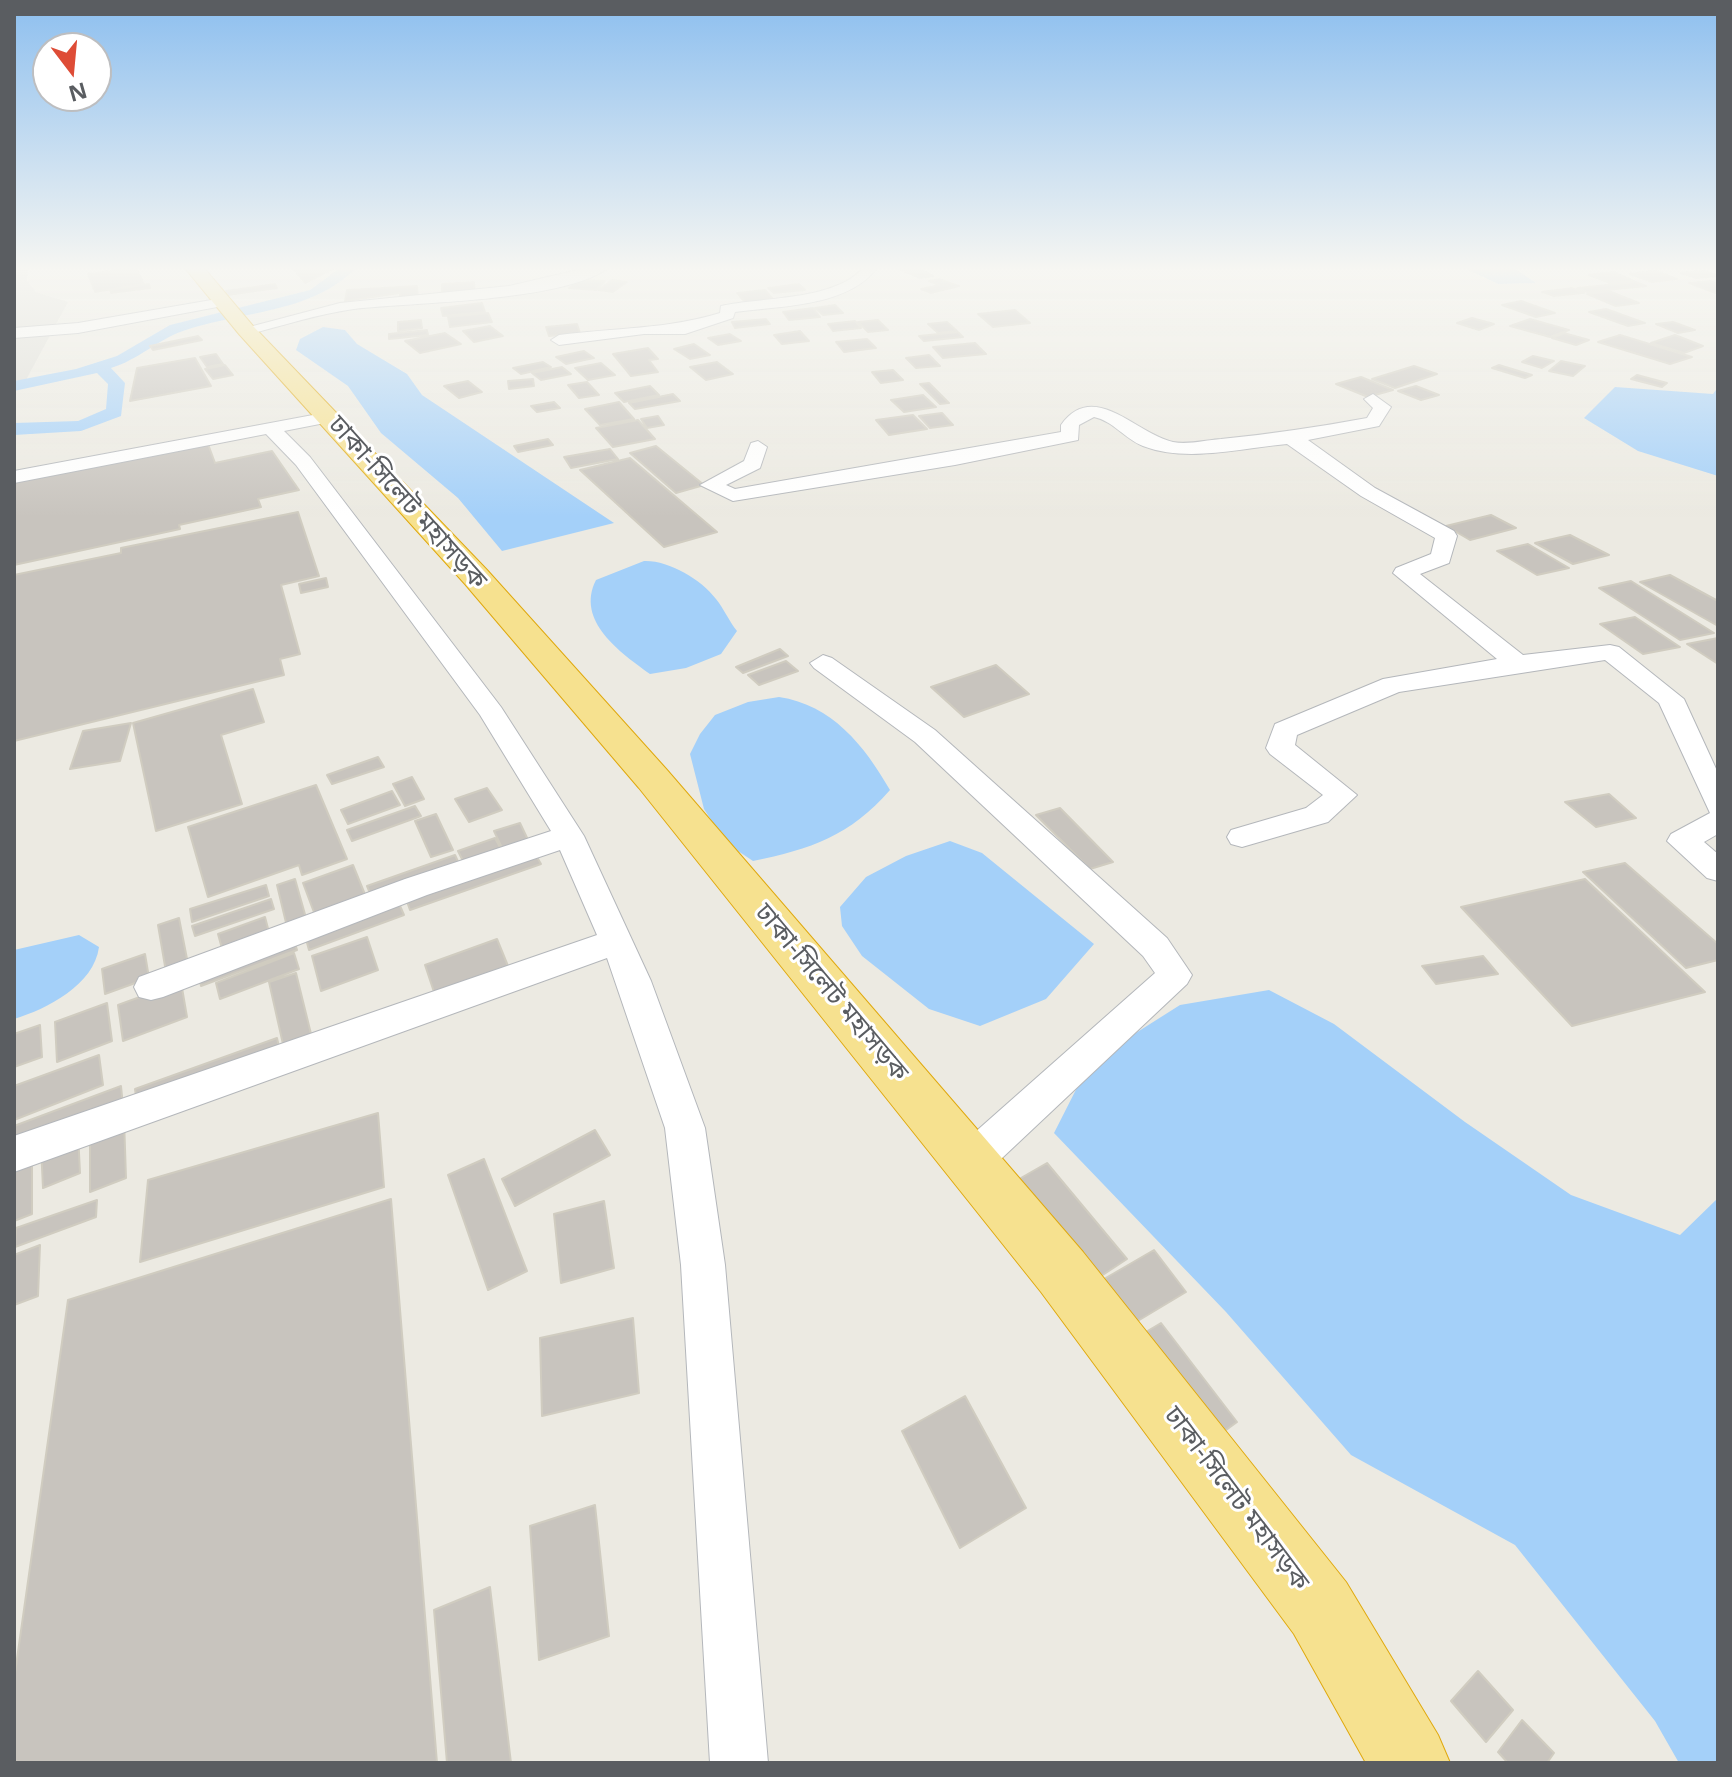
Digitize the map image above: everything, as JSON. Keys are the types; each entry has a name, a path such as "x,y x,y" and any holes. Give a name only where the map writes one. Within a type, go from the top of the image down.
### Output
{"highway":[{"name":"ঢাকা-সিলেট মহাসড়ক","path":"267,351 653,779 1062,1272 1320,1608 1410,1763"}],"street":[{"path":"758,447 753,464 710,485 733,495 955,459 1071,436 1070,425 1076,417 1093,411 1110,415 1147,441 1177,449 1290,438 1373,422 1382,407 1373,399"},
{"path":"14,477 329,417"},
{"path":"270,428 303,461 492,713 569,836 617,941 685,1128 703,1265 739,1763"},
{"path":"1290,438 1311,449 1368,492 1446,536 1441,558 1404,573 1518,663"},
{"path":"1242,837 1317,815 1342,795 1280,748 1285,730 1392,685 1518,663 1610,652 1671,699 1718,806"},
{"path":"823,663 925,736 1155,947 1175,975 970,1162"},
{"path":"1718,821 1682,841 1718,870"},
{"path":"151,987 416,887 569,836"},
{"path":"14,1154 617,941"}],"shaded area":[{"path":"14,351 42,351 26,380 14,381"}],"water":[{"path":"297,351 369,351 407,374 422,395 614,523 502,551 458,498 381,433 348,386"},
{"path":"1615,387 1713,394 1718,387 1718,476 1638,451 1584,418"},
{"path":"644,561 683,572 702,584 716,599 737,631 721,654 686,668 650,674 604,634 592,609 591,595 596,580"},
{"path":"779,697 798,701 831,718 857,743 890,790 844,830 811,845 753,861 726,843 704,809 690,754 715,715 748,702"},
{"path":"950,841 982,853 1094,944 1046,999 980,1026 929,1009 862,956 842,926 840,907 866,877 906,856"},
{"path":"79,935 99,947 88,973 67,994 14,1019 14,950"},
{"path":"1269,990 1334,1024 1465,1122 1571,1195 1680,1235 1718,1198 1718,1763 1679,1763 1655,1721 1515,1545 1351,1455 1226,1312 1054,1133 1090,1062 1180,1005"}],"building":[{"path":"584,351 594,358 566,364 556,357"},
{"path":"651,351 658,359 649,360 658,372 631,376 613,354"},
{"path":"677,351 704,351 710,355 690,359"},
{"path":"937,351 983,351 986,354 943,358"},
{"path":"1627,351 1672,351 1692,357 1670,364"},
{"path":"216,354 223,364 207,367 200,357"},
{"path":"929,355 940,366 916,368 906,358"},
{"path":"1533,356 1554,361 1542,368 1522,362"},
{"path":"195,358 211,386 130,401 137,368"},
{"path":"1561,361 1585,366 1573,376 1549,371"},
{"path":"543,362 551,367 521,374 513,368"},
{"path":"717,362 733,374 706,380 690,367"},
{"path":"601,363 615,375 588,380 575,368"},
{"path":"225,365 233,375 213,379 205,369"},
{"path":"1499,365 1532,375 1525,378 1492,368"},
{"path":"1414,366 1437,374 1395,388 1372,379"},
{"path":"562,367 571,374 541,380 532,373"},
{"path":"893,370 903,380 881,383 872,372"},
{"path":"1637,375 1667,383 1662,387 1631,379"},
{"path":"1361,377 1393,390 1368,397 1336,384"},
{"path":"533,379 534,386 509,389 508,381"},
{"path":"468,381 482,392 459,398 444,386"},
{"path":"587,382 599,395 579,398 568,385"},
{"path":"929,383 949,403 940,404 920,384"},
{"path":"650,386 659,395 624,402 615,393"},
{"path":"1416,386 1439,395 1421,400 1398,391"},
{"path":"673,394 680,401 635,409 629,403"},
{"path":"923,395 936,407 904,412 891,400"},
{"path":"554,402 560,408 537,412 531,406"},
{"path":"619,402 634,419 600,425 585,409"},
{"path":"942,413 953,425 930,428 919,416"},
{"path":"913,415 927,429 889,435 876,420"},
{"path":"658,416 664,425 647,428 641,419"},
{"path":"638,420 655,439 613,447 596,428"},
{"path":"548,439 553,445 518,452 514,446"},
{"path":"208,444 215,463 272,451 299,490 258,499 261,507 179,525 180,529 14,565 14,481"},
{"path":"656,446 704,485 676,493 630,453"},
{"path":"610,449 618,459 571,468 564,457"},
{"path":"630,458 717,532 664,547 580,470"},
{"path":"298,512 319,576 281,585 300,654 280,659 284,675 14,741 14,575 121,553 121,548"},
{"path":"1491,515 1516,528 1470,540 1446,526"},
{"path":"1570,535 1609,555 1573,564 1535,543"},
{"path":"1528,544 1569,568 1537,575 1497,551"},
{"path":"1670,575 1718,601 1718,626 1640,582"},
{"path":"326,578 328,587 301,593 299,584"},
{"path":"1631,581 1714,633 1680,640 1599,588"},
{"path":"1635,617 1680,647 1643,654 1600,624"},
{"path":"1718,638 1718,664 1687,644"},
{"path":"780,649 788,656 743,673 736,667"},
{"path":"786,661 798,671 759,685 748,675"},
{"path":"996,665 1029,694 964,717 931,687"},
{"path":"253,689 264,722 221,735 242,804 156,831 133,723"},
{"path":"131,723 120,761 70,769 83,731"},
{"path":"378,757 384,767 332,784 327,775"},
{"path":"412,777 424,799 405,806 393,784"},
{"path":"316,785 347,859 302,875 299,865 208,897 188,827"},
{"path":"487,788 502,810 469,822 455,799"},
{"path":"392,791 400,805 348,824 341,810"},
{"path":"1609,794 1636,818 1596,827 1565,802"},
{"path":"415,806 421,816 352,841 347,830"},
{"path":"1060,808 1113,862 1090,869 1036,815"},
{"path":"436,814 453,850 431,857 415,821"},
{"path":"520,823 529,842 503,850 494,831"},
{"path":"495,838 502,851 465,865 458,851"},
{"path":"534,852 541,864 410,910 405,896"},
{"path":"455,855 460,866 372,898 367,886"},
{"path":"1625,863 1718,944 1718,960 1686,968 1583,872"},
{"path":"353,865 366,897 315,915 303,883"},
{"path":"295,879 308,925 288,931 277,885"},
{"path":"1585,879 1705,992 1572,1026 1461,907"},
{"path":"266,885 269,896 192,922 190,909"},
{"path":"271,899 274,909 195,936 192,926"},
{"path":"397,899 404,915 309,950 304,932"},
{"path":"265,917 271,940 224,956 218,934"},
{"path":"179,918 188,964 166,972 158,925"},
{"path":"293,937 297,950 201,986 198,972"},
{"path":"367,937 378,970 321,991 312,956"},
{"path":"497,939 508,966 434,992 425,965"},
{"path":"294,953 299,969 220,999 216,983"},
{"path":"145,954 149,978 105,994 102,969"},
{"path":"1483,956 1498,974 1436,984 1422,966"},
{"path":"296,973 313,1042 285,1053 269,982"},
{"path":"181,982 187,1017 123,1041 118,1005"},
{"path":"107,1003 112,1041 57,1062 55,1022"},
{"path":"40,1025 42,1057 14,1067 14,1034"},
{"path":"277,1038 280,1051 137,1104 135,1089"},
{"path":"99,1055 103,1085 14,1120 14,1086"},
{"path":"121,1086 123,1106 14,1146 14,1126"},
{"path":"378,1113 384,1187 140,1262 148,1180"},
{"path":"124,1119 126,1178 90,1192 90,1131"},
{"path":"595,1130 610,1155 515,1206 502,1179"},
{"path":"78,1133 80,1173 43,1188 41,1147"},
{"path":"32,1154 32,1214 14,1221 14,1160"},
{"path":"484,1159 527,1271 488,1290 448,1175"},
{"path":"1047,1163 1127,1259 1086,1286 1007,1186"},
{"path":"391,1199 437,1763 14,1763 14,1680 68,1300"},
{"path":"97,1200 96,1217 15,1247 16,1228"},
{"path":"604,1201 614,1268 561,1283 554,1214"},
{"path":"40,1245 38,1296 14,1305 14,1255"},
{"path":"1154,1250 1186,1292 1136,1322 1104,1279"},
{"path":"633,1318 639,1393 542,1416 540,1338"},
{"path":"1161,1323 1237,1422 1211,1441 1134,1339"},
{"path":"965,1396 1026,1508 960,1548 902,1431"},
{"path":"595,1505 609,1636 539,1660 530,1526"},
{"path":"490,1587 511,1763 447,1763 434,1610"},
{"path":"1478,1671 1513,1710 1486,1742 1451,1701"},
{"path":"1522,1720 1554,1753 1547,1763 1508,1763 1498,1752"}],"waterway":[{"path":"100,366 137,351"},
{"path":"14,386 100,366"},
{"path":"14,429 81,426 115,412 117,383 100,366"}]}
